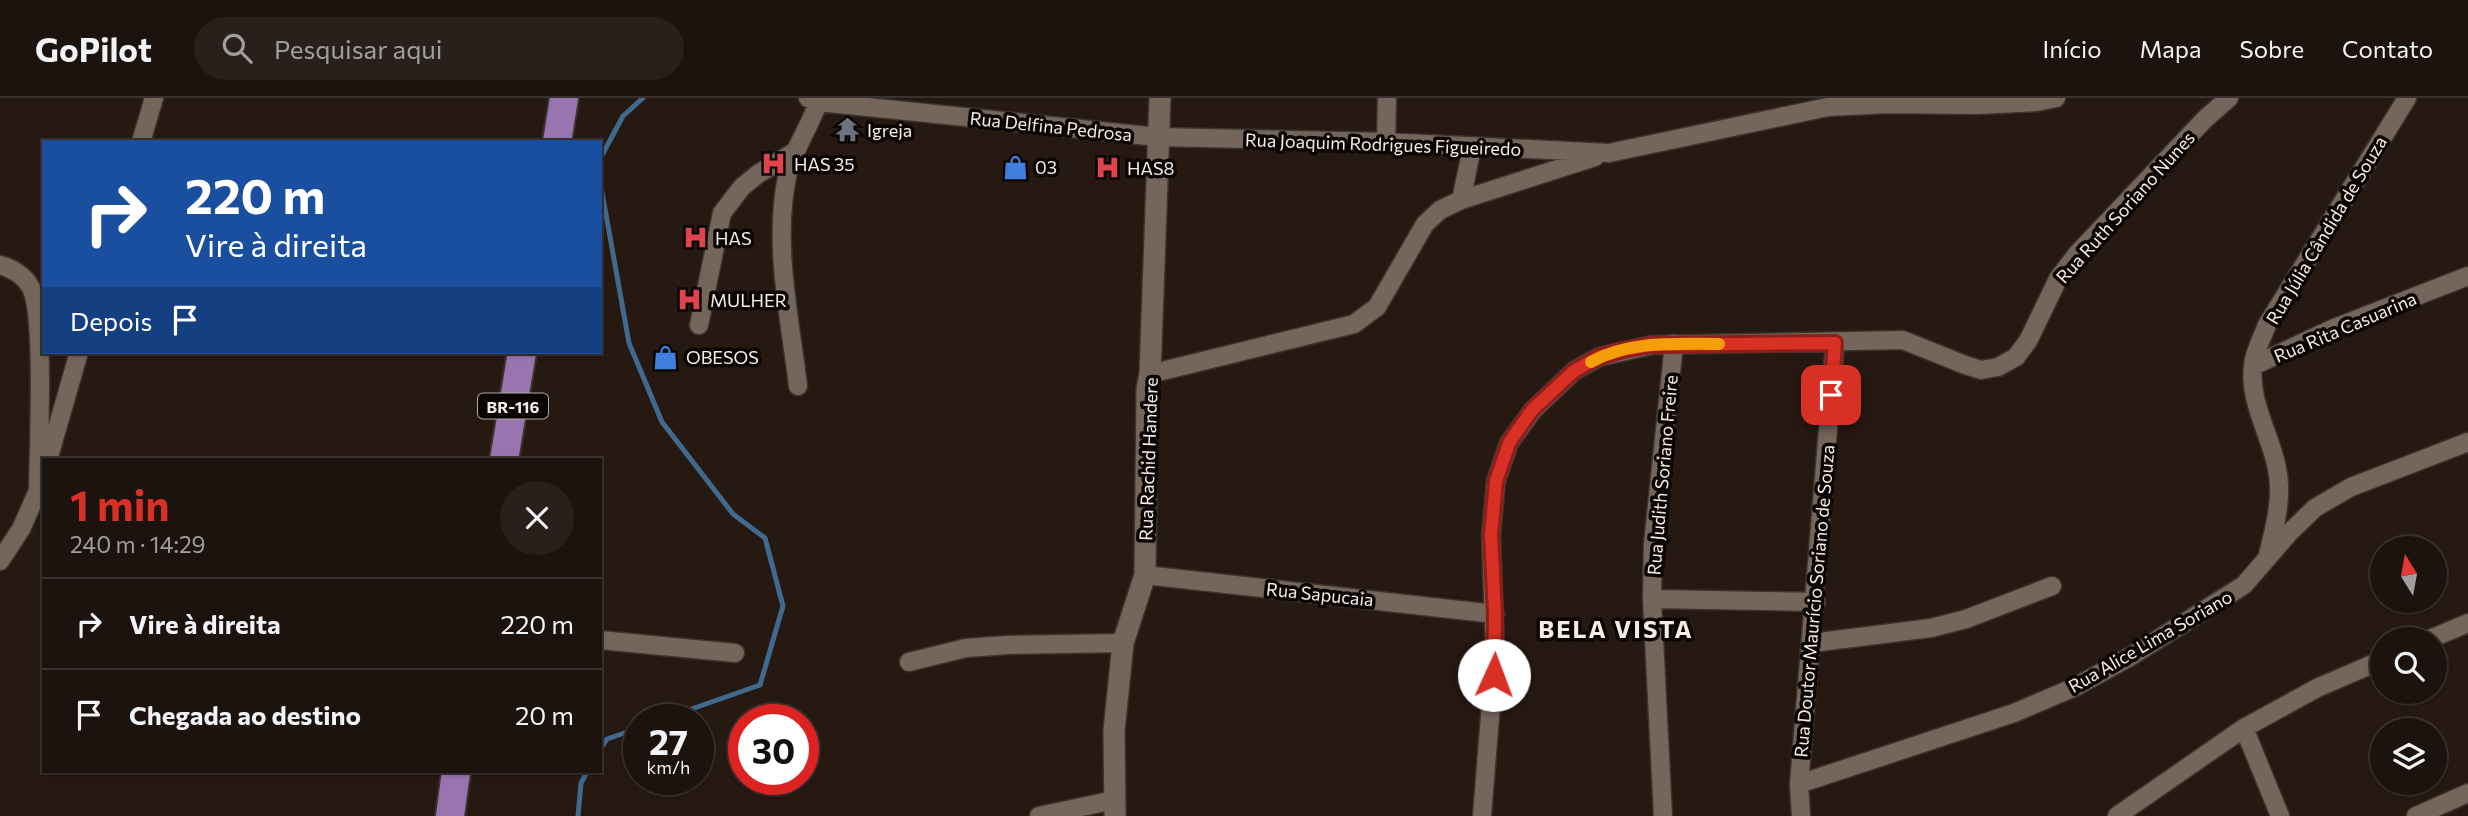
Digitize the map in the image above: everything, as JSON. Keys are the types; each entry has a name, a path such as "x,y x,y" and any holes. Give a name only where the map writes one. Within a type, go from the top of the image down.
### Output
{"highway":[{"path":"557,140 564,98"},
{"name":"BR-116","path":"504,458 522,354"},
{"path":"450,816 456,773"}],"street":[{"path":"142,140 154,98"},
{"name":"Rua Rachid Handere","path":"1115,808 1114,732 1124,643 1145,575 1147,389 1150,374 1160,98"},
{"path":"1386,142 1387,98"},
{"name":"Rua Joaquim Rodrigues Figueiredo","path":"1150,374 1354,324 1377,307 1425,224 1440,210 1461,200 1609,153 1828,107 1888,104 1978,105 2037,102 2056,98"},
{"name":"Rua Ruth Soriano Nunes","path":"1482,816 1494,678 1495,614 1491,535 1496,481 1509,443 1532,410 1574,371 1599,357 1623,350 1674,344 1903,340 1981,370 1998,367 2016,357 2028,341 2058,279 2077,254 2188,136 2229,98"},
{"name":"Rua Júlia Cândida de Souza","path":"2253,366 2267,325 2407,98"},
{"name":"Rua Delfina Pedrosa","path":"799,386 783,254 782,223 787,177 816,99 1158,137"},
{"name":"Rua Joaquim Rodrigues Figueiredo","path":"1158,137 1386,142 1609,153"},
{"path":"1461,200 1472,148"},
{"path":"699,325 722,213 742,187 796,151"},
{"path":"0,265 13,269 30,286 36,307 39,343 38,494"},
{"name":"Rua Rita Casuarina","path":"2267,562 2280,487 2276,462 2254,391 2253,366 2332,329 2468,276"},
{"name":"Rua Doutor Maurício Soriano de Souza","path":"1801,816 1799,784 1816,602 1835,343"},
{"name":"Rua Judith Soriano Freire","path":"1663,816 1652,599 1658,479 1674,344"},
{"path":"49,458 78,354"},
{"name":"Rua Alice Lima Soriano","path":"1799,784 2014,713 2075,687 2244,586 2267,562 2288,533 2315,508 2351,487 2468,442"},
{"path":"0,561 21,528 42,481"},
{"name":"Rua Sapucaia","path":"1145,575 1495,614"},
{"path":"1812,643 1931,628 1966,619 2052,586"},
{"path":"1652,599 1816,602"},
{"path":"2447,632 2468,623"},
{"path":"602,640 735,653"},
{"path":"909,662 979,647 1124,643"},
{"path":"2117,816 2244,728 2317,688 2370,665"},
{"path":"2244,728 2276,814"},
{"path":"2416,816 2468,793"},
{"path":"1039,816 1115,808"}],"waterway":[{"path":"602,155 623,116 643,98"},
{"path":"602,192 629,343 662,422 733,514 765,538 783,606 760,685 706,704"},
{"path":"602,747 607,739 623,734"},
{"path":"578,816 581,783 586,773"}],"slow traffic":[{"path":"1591,362 1623,350 1651,345 1719,344"}],"place":[{"name":"Igreja","path":"847,130"},
{"name":"HAS 35","path":"774,164"},
{"name":"03","path":"1015,167"},
{"name":"HAS8","path":"1107,168"},
{"name":"HAS","path":"695,238"},
{"name":"MULHER","path":"690,300"},
{"name":"OBESOS","path":"666,357"}],"district":[{"name":"BELA VISTA","path":"1616,628"}],"route":[{"path":"1494,675 1495,614 1491,535 1496,481 1509,443 1532,410 1574,371 1599,357 1651,345 1835,343 1831,395"}]}
